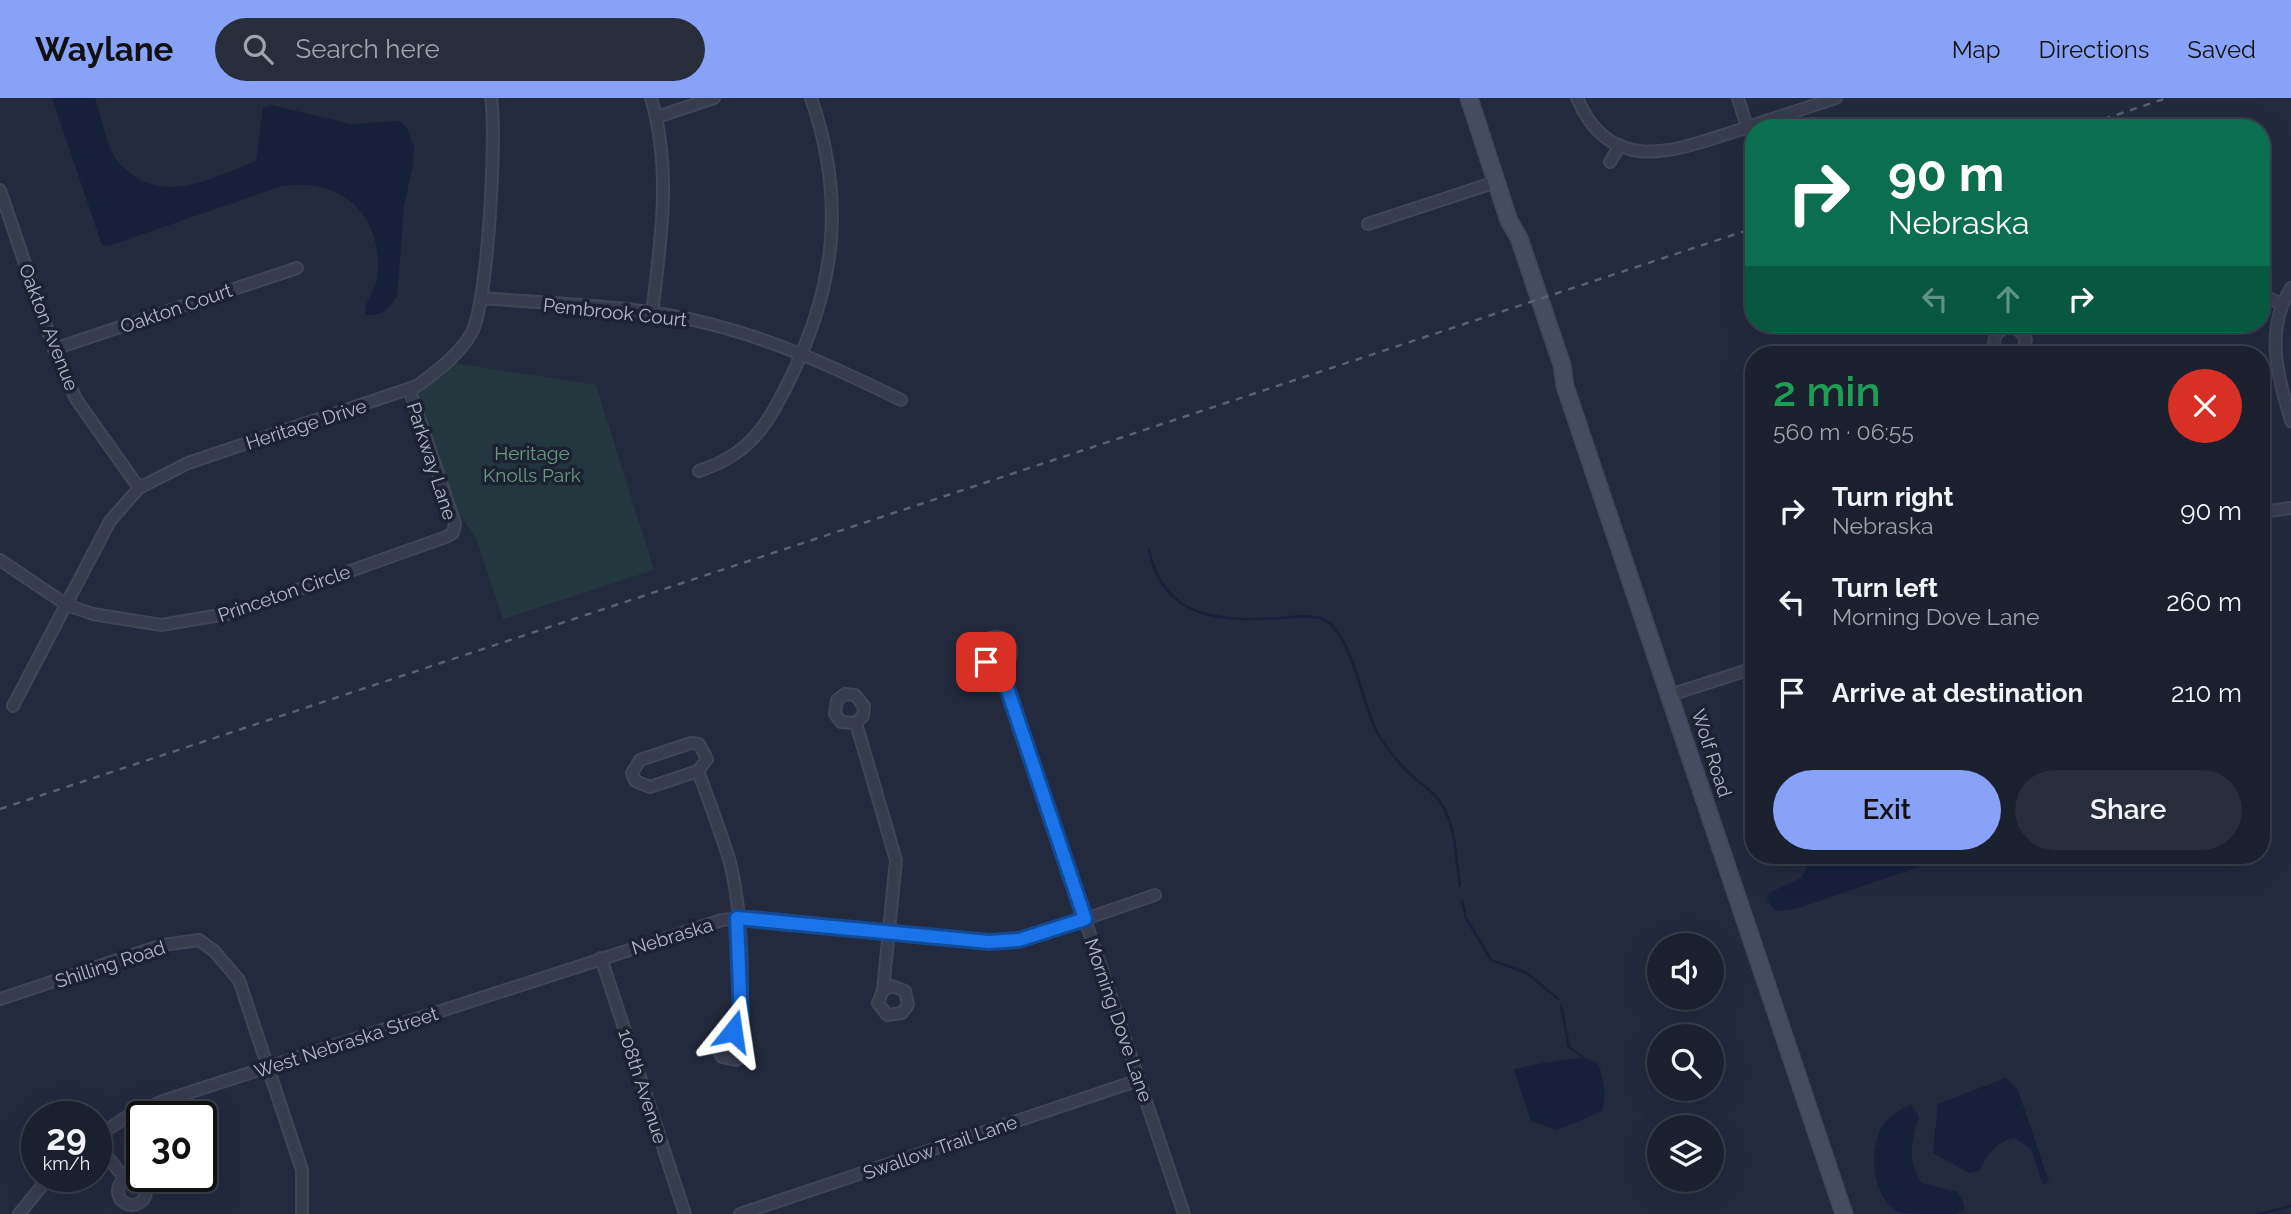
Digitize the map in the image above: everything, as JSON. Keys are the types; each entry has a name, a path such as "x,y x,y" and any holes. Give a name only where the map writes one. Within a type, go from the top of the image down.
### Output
{"main road":[{"name":"Wolf Road","path":"1469,98 1509,221 1511,241 1554,368 1565,386 1844,1214"}],"street":[{"name":"Heritage Drive","path":"13,706 110,521 139,488 188,463 409,389 449,362 472,332 481,298 495,132 491,98"},
{"path":"651,98 657,117 665,200 652,313"},
{"path":"657,117 714,98"},
{"path":"699,471 721,464 745,448 766,425 803,352 823,296 832,239 830,172 811,98"},
{"path":"1577,98 1591,124 1620,145 1639,152 1667,153 1745,128"},
{"path":"1738,98 1745,121"},
{"path":"1772,119 1836,98"},
{"path":"1610,162 1620,145"},
{"path":"1368,224 1496,182"},
{"name":"Oakton Avenue","path":"0,190 54,349 76,399 139,488"},
{"name":"Oakton Court","path":"54,349 297,268"},
{"path":"2291,288 2281,304 2274,343 2279,377 2291,421"},
{"name":"Pembrook Court","path":"481,298 652,313 713,324 803,352 901,400"},
{"path":"2270,298 2281,304"},
{"name":"Parkway Lane","path":"409,389 455,523 453,533"},
{"path":"2270,511 2291,508"},
{"name":"Princeton Circle","path":"0,560 23,579 67,605 93,614 149,623 202,620 232,614 453,533"},
{"name":"Morning Dove Lane","path":"1000,667 1184,1214"},
{"path":"1670,695 1745,671"},
{"path":"856,723 894,845 896,868 883,990"},
{"path":"691,743 699,744 705,749 706,759 698,771 650,787 641,786 632,773 640,760 691,743"},
{"path":"698,771 729,859 737,918 741,1016 738,1033"},
{"name":"Nebraska","path":"601,958 737,918 999,942 1036,936 1155,895"},
{"name":"Shilling Road","path":"0,999 163,945 199,940 214,951 239,979 268,1067"},
{"name":"West Nebraska Street","path":"112,1128 125,1118 163,1101 601,958"},
{"name":"108th Avenue","path":"601,958 685,1214"},
{"path":"268,1067 302,1170 302,1214"},
{"name":"Swallow Trail Lane","path":"740,1214 1139,1080"},
{"path":"112,1162 125,1179"},
{"path":"19,1214 37,1192"}],"green space":[{"name":"Heritage Knolls Park","path":"453,363 596,385 654,570 503,619 476,538 461,516 411,390"}],"water":[{"path":"52,98 95,98 115,158 136,177 169,187 204,181 256,161 263,108 271,105 351,124 399,121 406,126 414,147 404,207 397,296 384,311 365,315 378,274 373,233 365,217 353,204 339,194 322,188 282,186 108,246 102,245"},
{"path":"1806,864 1924,864 1796,909 1775,911 1767,900 1769,893 1801,878 1807,868"},
{"path":"1584,1058 1598,1063 1604,1087 1602,1111 1557,1130 1531,1121 1514,1070 1548,1062"},
{"path":"2006,1078 2018,1090 2049,1182 2043,1185 2031,1149 2015,1138 1997,1146 1979,1171 1969,1173 1933,1153 1938,1104"},
{"path":"1911,1104 1919,1117 1912,1151 1917,1175 1922,1183 1958,1192 1964,1211 1957,1214 1903,1213 1892,1207 1878,1186 1874,1159 1879,1132 1887,1119"}],"waterway":[{"path":"1149,550 1157,573 1168,591 1182,604 1198,612 1237,619 1313,617 1323,619 1333,626 1349,653 1380,738 1405,769 1431,791 1446,812 1455,843 1460,886"},
{"path":"1462,901 1466,918 1491,960 1527,973 1558,999"},
{"path":"1561,1006 1569,1047 1584,1058"},
{"path":"2260,1214 2291,1206"}],"railway":[{"path":"2104,119 2167,98"},
{"path":"0,809 1745,231"}],"route":[{"path":"733,1031 738,1033 741,1016 737,918 752,917 989,942 1036,936 1085,919 1000,667 986,662"}]}
